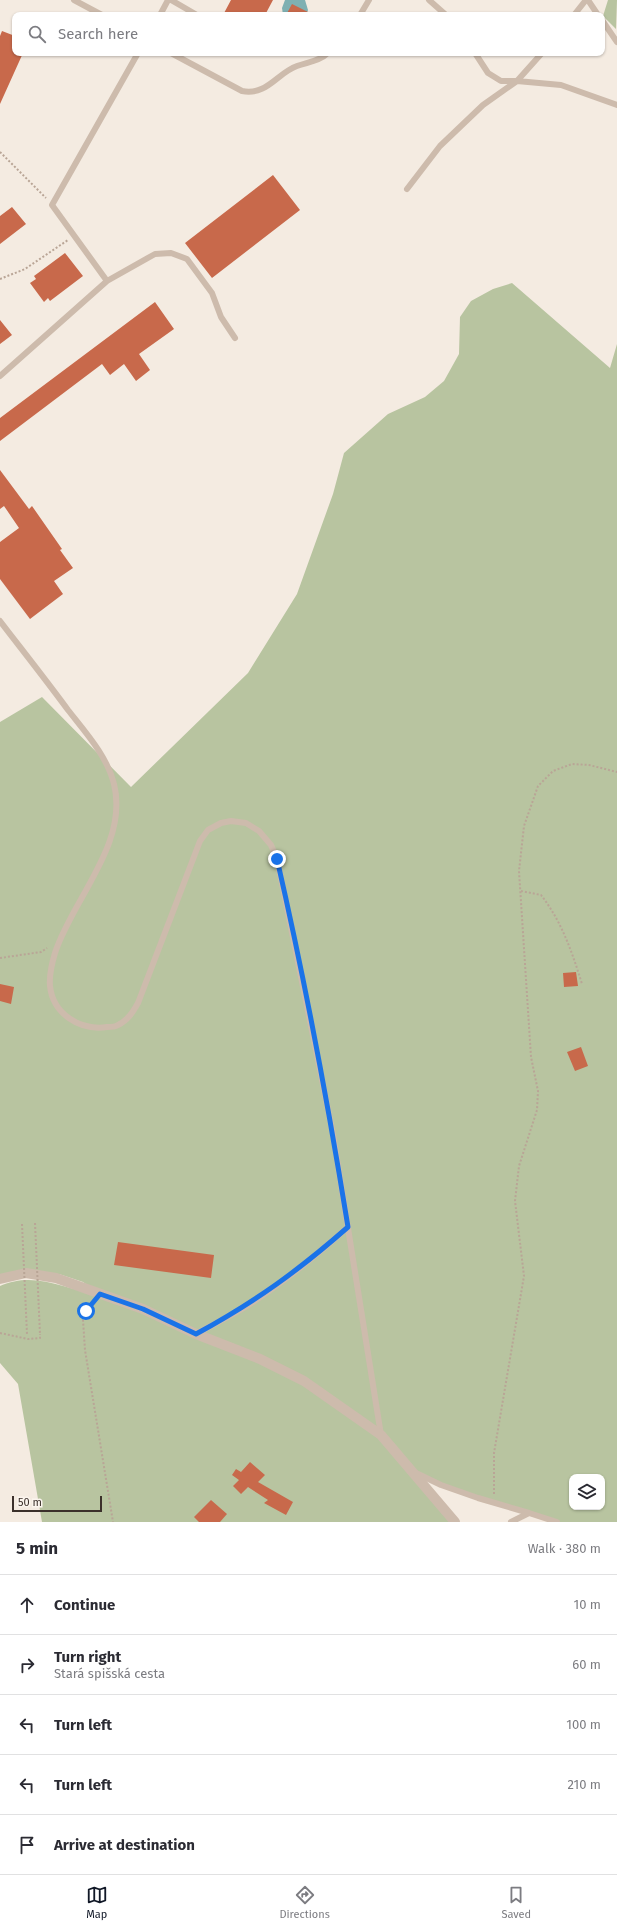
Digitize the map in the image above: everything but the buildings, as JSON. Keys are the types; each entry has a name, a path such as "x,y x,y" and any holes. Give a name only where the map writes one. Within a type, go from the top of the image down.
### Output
{"street":[{"path":"0,1279 26,1273 56,1278 143,1309 196,1334 260,1359 304,1381 381,1434 455,1522"}],"lane":[{"path":"74,0 96,12"},
{"path":"162,12 170,0 192,12"},
{"path":"362,12 369,0"},
{"path":"429,0 443,12"},
{"path":"577,12 587,0 596,12"},
{"path":"605,24 617,42"},
{"path":"106,281 52,205 136,56"},
{"path":"177,56 242,91 251,93 265,87 296,66 307,64 322,56"},
{"path":"477,56 488,72 501,81 560,85 617,105"},
{"path":"407,189 440,146 483,105 517,81 539,56"},
{"path":"0,376 106,281 155,254 171,253 187,259 212,293 221,317 235,338"},
{"path":"0,621 97,747 114,785 116,799 110,841 102,861 60,938 52,963 50,986 57,1005 66,1017 80,1025 98,1028 117,1026 130,1016 138,1003 200,841 208,830 221,823 231,821 246,823 259,831 271,845 277,859 289,910 333,1134 381,1434"},
{"path":"196,1334 248,1305 276,1286 348,1227"},
{"path":"410,1470 441,1485 557,1522"},
{"path":"512,1522 529,1513"}],"path":[{"path":"0,152 12,162 52,205"},
{"path":"0,279 25,269 74,236"},
{"path":"494,1503 494,1453 524,1276 516,1201 518,1173 537,1110 538,1091 531,1057 520,891 520,871 524,826 538,786 553,771 572,764 589,765 617,772"},
{"path":"520,891 541,895 554,912 572,950 582,984"},
{"path":"0,958 41,952 60,938"},
{"path":"0,1333 28,1339 40,1338 35,1223"},
{"path":"22,1224 28,1339"},
{"path":"100,1294 86,1311 84,1320 86,1350 113,1522"}],"green space":[{"path":"608,0 617,0 616,29 605,18 604,12"},
{"path":"512,283 610,368 617,344 617,1522 557,1522 494,1503 411,1471 456,1522 42,1522 18,1384 0,1363 0,1286 25,1280 38,1280 99,1294 83,1282 59,1274 0,1275 0,722 42,697 131,787 248,673 297,594 333,494 344,453 388,414 425,397 444,381 459,354 460,317 471,301 493,289"}],"water":[{"path":"285,0 305,0 308,10 307,12 283,12 282,8"}],"route":[{"path":"86,1311 91,1303 100,1294 143,1309 196,1334 248,1305 276,1286 300,1268 348,1227 333,1134 316,1044 277,859"}]}
